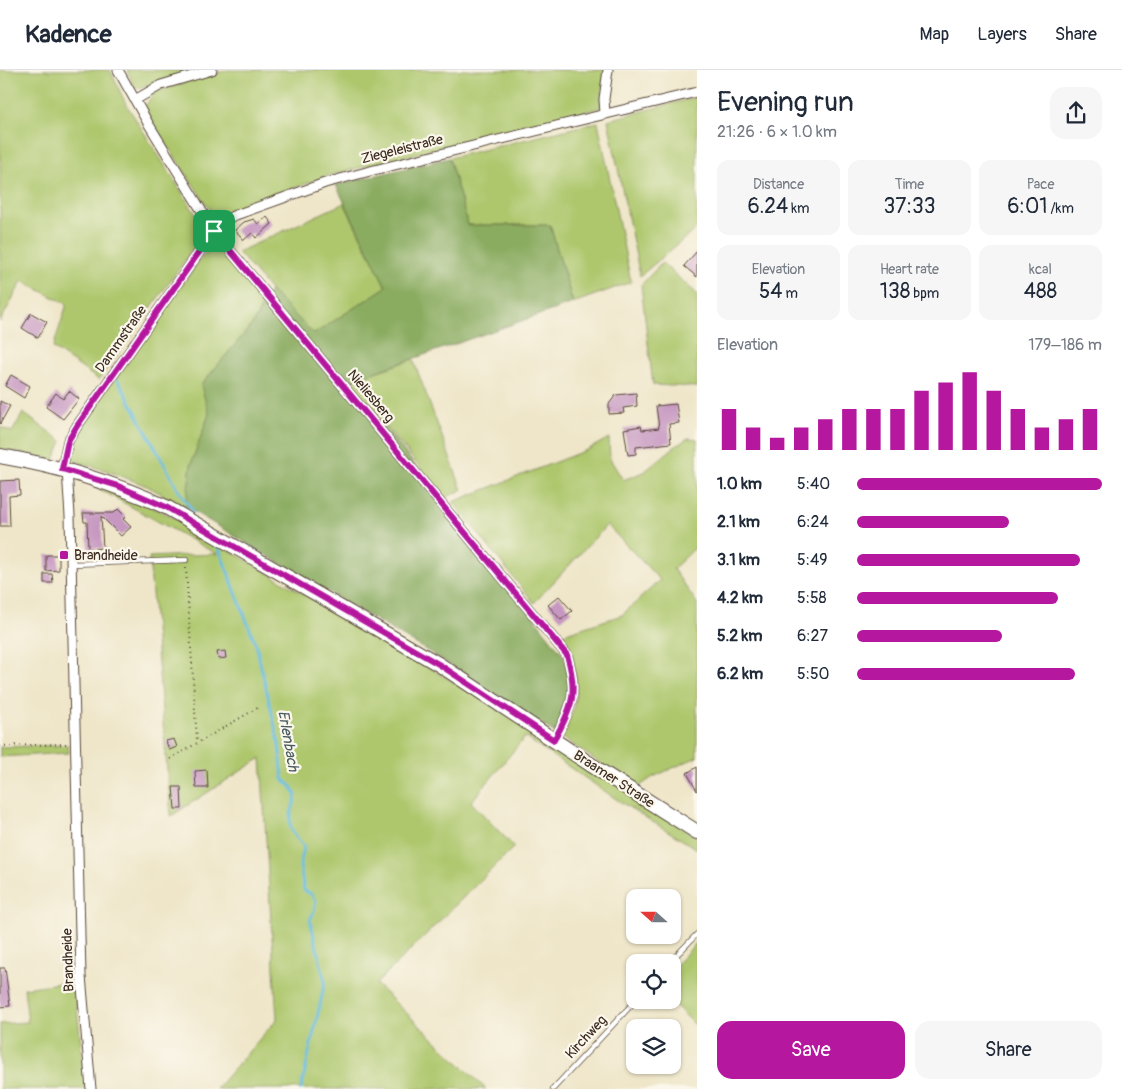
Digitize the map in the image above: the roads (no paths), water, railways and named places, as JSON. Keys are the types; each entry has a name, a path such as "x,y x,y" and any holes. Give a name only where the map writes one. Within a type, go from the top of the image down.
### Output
{"street":[{"name":"Nieliesberg","path":"118,70 214,231 567,655 572,673 574,692 569,714 554,740"},
{"path":"136,100 161,86 212,70"},
{"path":"605,114 604,99 608,70"},
{"name":"Ziegeleistraße","path":"214,231 222,222 233,216 325,183 697,92"},
{"name":"Dammstraße","path":"64,469 68,441 77,426 214,231"},
{"name":"Braamer Straße","path":"0,456 64,469 118,486 166,507 440,665 697,832"},
{"name":"Brandheide","path":"64,469 70,564 81,976 91,1089"}],"lane":[{"path":"70,564 186,560"},
{"path":"678,954 697,934"},
{"name":"Kirchweg","path":"553,1089 628,1009"}],"waterway":[{"name":"Erlenbach","path":"118,380 178,489 193,512"},
{"name":"Erlenbach","path":"214,542 219,549 256,645 279,744 283,779 291,786 296,795 290,825 304,847 300,866 304,890 311,894 316,901 310,920 325,982 301,1089"}],"place":[{"name":"Brandheide","path":"64,555"}]}
